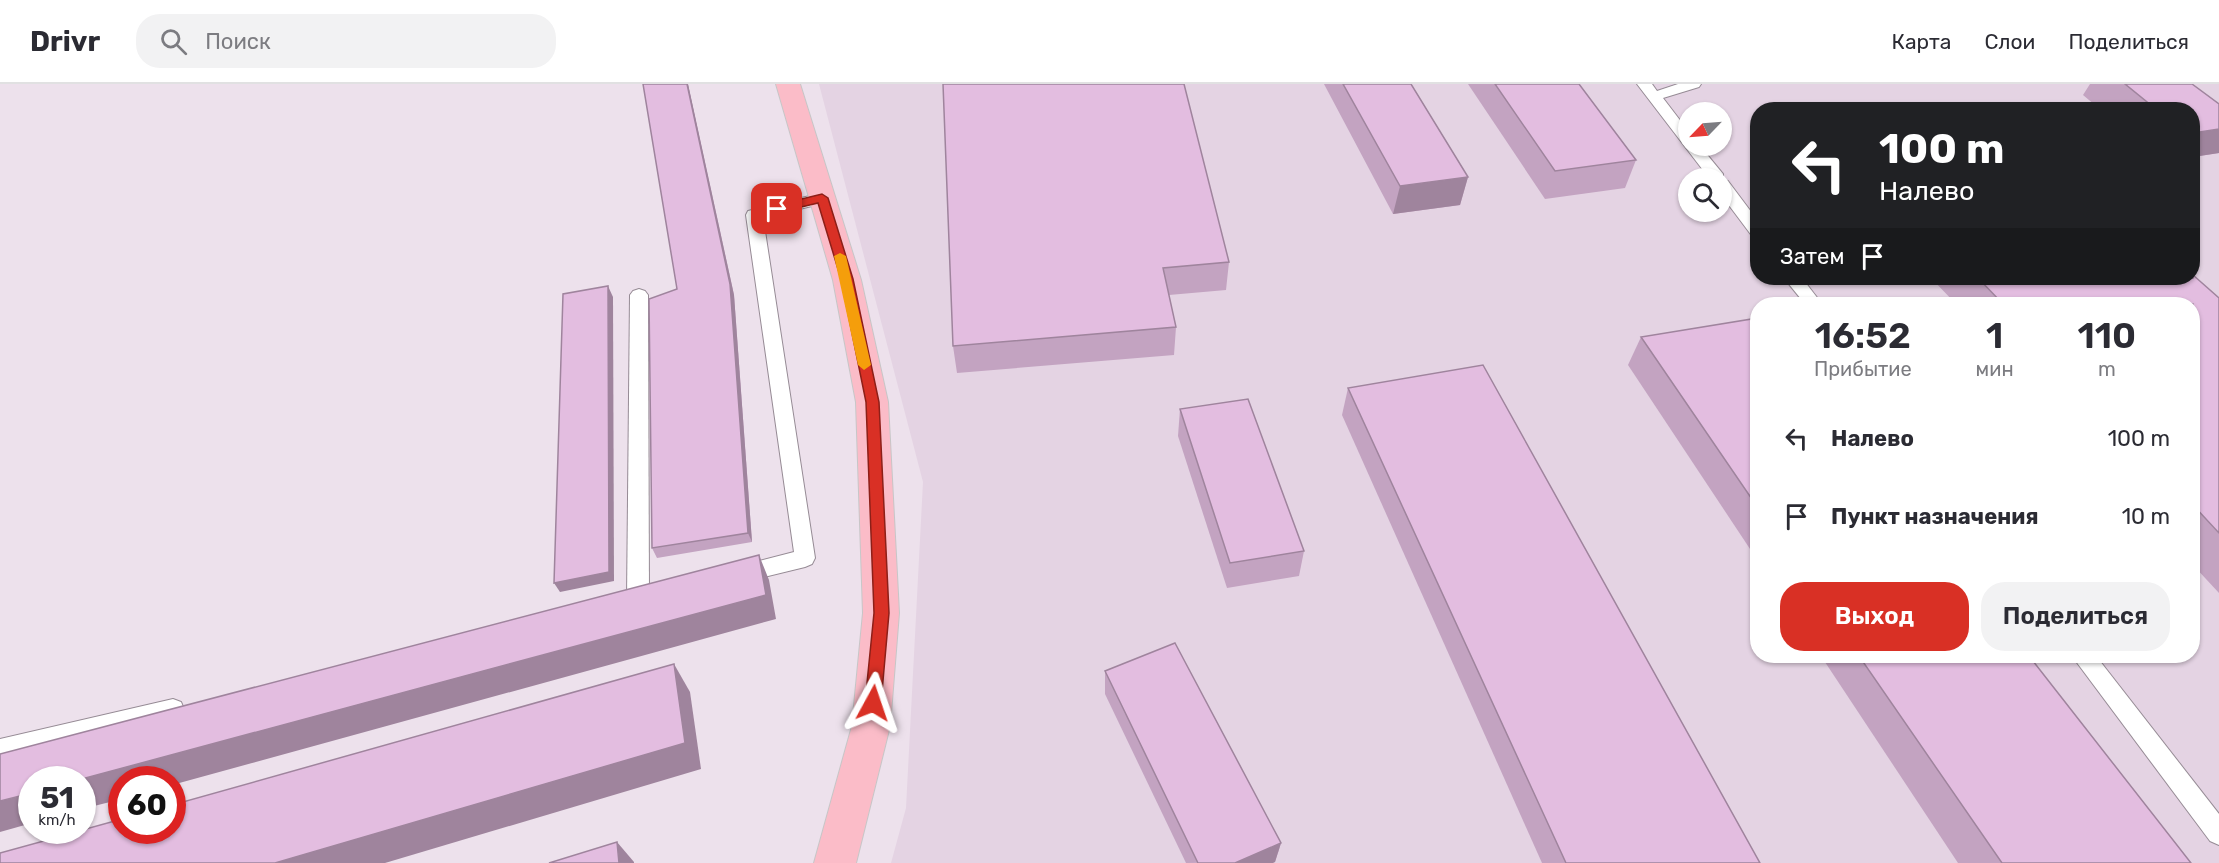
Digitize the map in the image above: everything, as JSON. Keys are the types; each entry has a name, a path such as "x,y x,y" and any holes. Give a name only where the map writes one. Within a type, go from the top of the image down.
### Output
{"main road":[{"path":"788,84 847,279 872,402 881,613 871,726 835,863"}],"lane":[{"path":"1649,90 1695,84"},
{"path":"1649,90 1678,128"},
{"path":"1700,156 1709,168"},
{"path":"716,580 806,558 754,215 822,198"},
{"path":"1732,198 1750,222"},
{"path":"1799,285 1808,297"},
{"path":"638,599 639,295"},
{"path":"615,604 661,593"},
{"path":"2088,663 2219,833"},
{"path":"0,750 197,703"}],"shaded area":[{"path":"819,84 2219,84 2219,863 891,863 906,808 923,482"}],"building":[{"path":"643,84 687,84 730,284 748,533 652,548 649,299 677,289"},
{"path":"943,84 1184,84 1229,262 1163,268 1176,327 953,346"},
{"path":"1343,84 1411,84 1468,177 1400,186"},
{"path":"1495,84 1579,84 1636,160 1555,171"},
{"path":"2125,84 2192,84 2219,104 2219,129 2200,132 2200,102 2147,102"},
{"path":"2200,281 2219,298 2219,533 2200,513 2200,297 1996,297 1985,285 2200,285"},
{"path":"608,286 609,572 554,583 563,294"},
{"path":"1750,319 1750,496 1641,337"},
{"path":"1483,365 1760,863 1566,863 1348,388"},
{"path":"1248,399 1304,551 1230,563 1180,409"},
{"path":"759,555 766,595 130,766 108,766 108,772 96,775 96,766 18,766 18,796 0,801 0,754"},
{"path":"1175,643 1281,843 1235,863 1198,863 1105,671"},
{"path":"1864,663 2034,663 2191,863 2002,863"},
{"path":"674,664 685,743 275,863 0,863 0,853 33,844 96,844 96,826 108,823 108,844 186,844 186,801"},
{"path":"617,842 619,863 549,863"}],"slow traffic":[{"path":"840,256 847,279 864,365"}],"route":[{"path":"777,209 822,198 847,279 872,402 881,613 873,703"}]}
